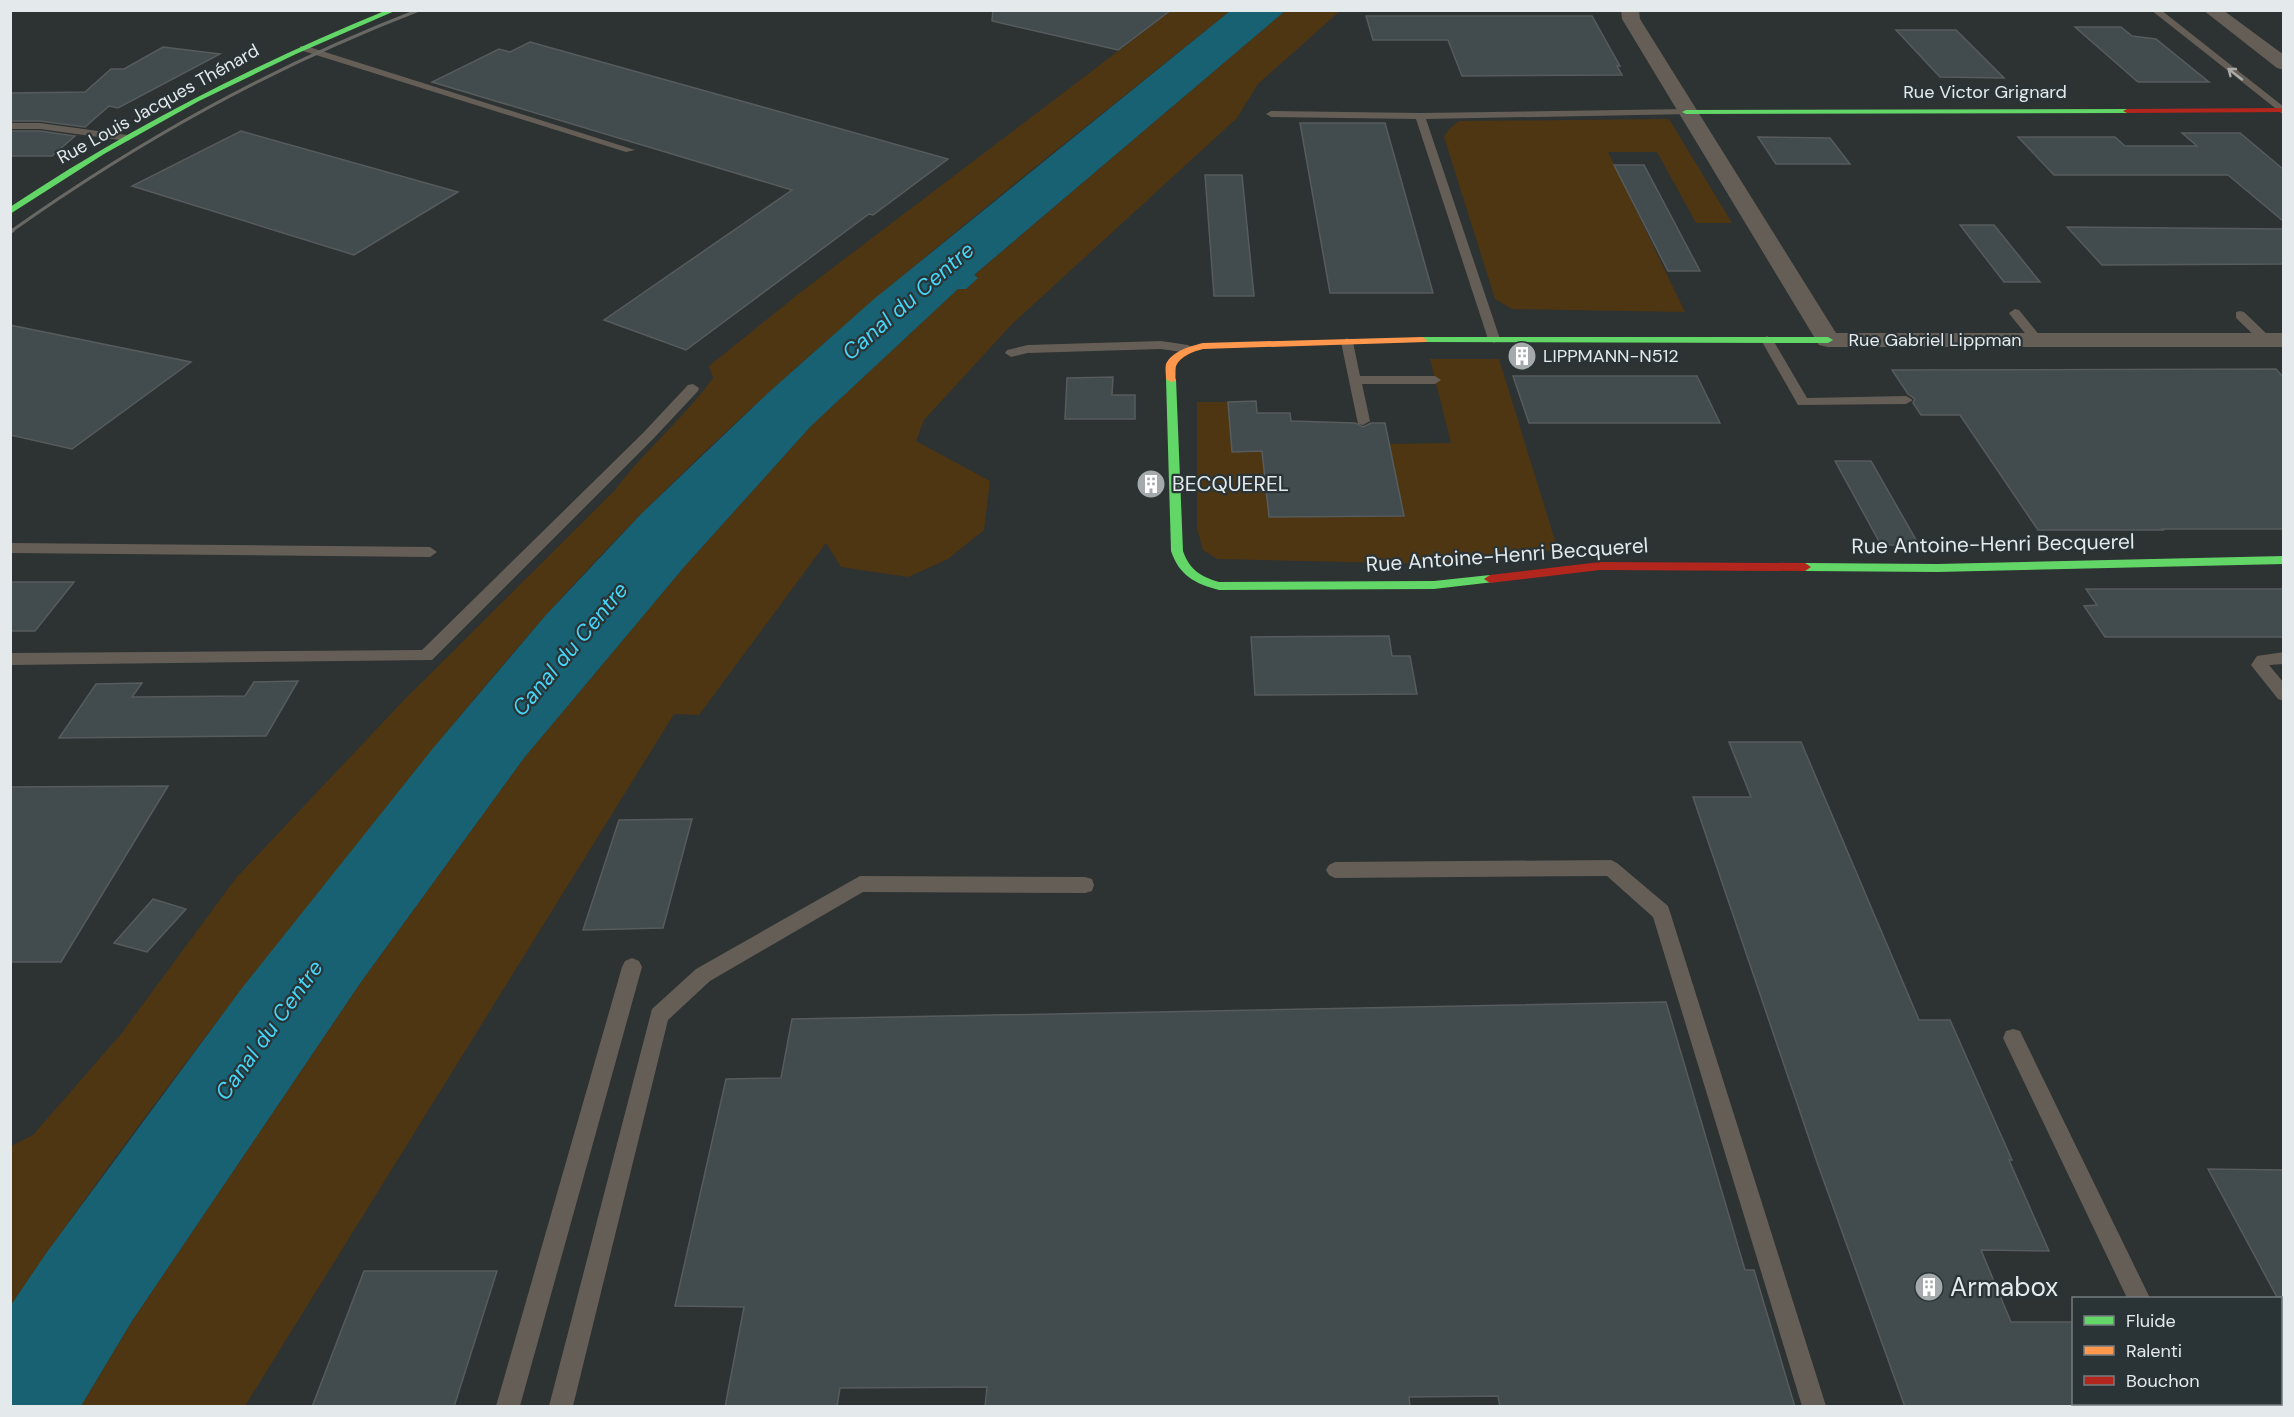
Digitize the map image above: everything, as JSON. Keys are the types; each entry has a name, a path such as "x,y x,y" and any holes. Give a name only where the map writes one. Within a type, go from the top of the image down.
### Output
{"street":[{"name":"Rue Louis Jacques Thénard","path":"10,212 127,138 232,80 394,10"},
{"name":"Rue Gabriel Lippman","path":"1630,10 1631,19 1686,112 1828,340 2275,340"},
{"path":"2211,10 2283,64"},
{"name":"Rue Victor Grignard","path":"1686,112 2283,111"},
{"path":"1188,349 1224,343 1494,339 1828,340"},
{"name":"Rue Antoine-Henri Becquerel","path":"1188,349 1178,355 1172,365 1177,551 1179,564 1190,576 1204,583 1219,586 1434,585 1600,566 1937,568 2283,560"}],"lane":[{"path":"2155,10 2283,111"},
{"path":"303,48 630,150"},
{"path":"1271,114 1420,116 1686,112"},
{"path":"1420,116 1494,339"},
{"path":"10,126 40,126 127,138"},
{"path":"2015,313 2037,340"},
{"path":"2240,315 2275,340"},
{"path":"1767,339 1803,402 1906,400"},
{"path":"1347,342 1363,421"},
{"path":"1011,353 1028,349 1161,345 1188,349"},
{"path":"1355,380 1435,380"},
{"path":"10,659 426,656 648,436 693,388"},
{"path":"10,548 430,552"},
{"path":"2283,658 2263,660 2259,665 2283,695"},
{"path":"1335,870 1611,868 1661,912 1814,1407"},
{"path":"561,1407 659,1016 703,975 860,884 1085,885"},
{"path":"508,1407 632,967"},
{"path":"2013,1038 2138,1297"}],"shaded area":[{"path":"1171,11 1230,11 1004,192 783,379 643,512 524,640 448,730 254,974 170,1083 11,1305 11,1146 33,1135 121,1034 236,878 404,700 614,491 713,378 709,366 801,292"},
{"path":"1285,11 1340,11 1258,84 1237,118 1011,325 924,420 916,441 990,481 984,530 948,559 908,577 841,567 826,543 699,715 674,714 245,1406 81,1406 132,1321 361,982 524,758 685,566 811,426 958,289 966,289 978,278 973,276"},
{"path":"1669,119 1732,223 1696,223 1657,152 1608,152 1685,312 1512,309 1495,299 1444,137 1449,129 1459,121"},
{"path":"1430,359 1499,359 1558,550 1435,564 1217,559 1203,550 1197,528 1197,402 1228,402 1232,451 1262,451 1269,517 1404,516 1389,444 1451,443"}],"water":[{"name":"Canal du Centre","path":"1230,11 1285,11 974,275 978,278 966,289 958,289 811,426 685,566 524,758 361,982 132,1321 81,1406 11,1406 11,1305 47,1252 242,988 434,747 545,616 642,513 769,392 874,299"}],"building":[{"path":"993,10 1171,10 1118,50 992,21"},
{"path":"1366,16 1592,16 1620,66 1617,66 1622,75 1462,76 1448,40 1373,40"},
{"path":"2075,27 2121,27 2132,36 2156,39 2209,82 2138,82"},
{"path":"1896,30 1956,30 2004,78 1940,77"},
{"path":"530,42 948,159 873,215 869,214 686,350 604,320 792,190 432,82 499,49 510,52"},
{"path":"163,47 220,54 118,108 109,106 85,127 40,121 10,121 10,93 85,92 111,69 124,69"},
{"path":"1300,123 1385,123 1433,293 1330,293"},
{"path":"10,131 40,131 75,136 52,156 10,156"},
{"path":"241,131 458,192 354,255 132,186"},
{"path":"2182,133 2240,133 2283,169 2283,221 2228,175 2054,175 2018,137 2115,137 2125,146 2197,146"},
{"path":"1758,137 1830,138 1850,164 1776,164"},
{"path":"1614,165 1644,165 1700,271 1668,271"},
{"path":"1205,175 1242,175 1254,296 1214,296"},
{"path":"1960,225 1994,225 2040,282 2004,282"},
{"path":"2067,227 2283,229 2283,264 2102,265"},
{"path":"10,325 191,362 72,449 10,435"},
{"path":"2276,369 2283,377 2283,529 2163,530 2038,530 1960,415 1921,415 1913,403 1915,399 1908,394 1892,370"},
{"path":"1513,376 1697,376 1720,423 1529,423"},
{"path":"1113,377 1112,395 1135,395 1135,419 1065,419 1067,378"},
{"path":"1256,401 1257,413 1290,413 1291,421 1355,423 1363,427 1371,423 1385,423 1404,516 1269,517 1262,451 1232,452 1228,402"},
{"path":"1835,461 1871,461 1919,545 1881,545"},
{"path":"10,582 74,582 35,631 10,631"},
{"path":"2086,589 2283,589 2283,637 2105,637 2084,606 2097,605"},
{"path":"1389,636 1392,656 1410,656 1417,694 1255,695 1251,637"},
{"path":"298,681 266,736 59,738 96,684 142,683 132,697 245,696 254,682"},
{"path":"1729,742 1801,742 1919,1020 1950,1020 2012,1160 2009,1160 2049,1251 1981,1250 2011,1322 2072,1322 2073,1407 1905,1407 1817,1162 1693,797 1751,797"},
{"path":"168,786 61,962 10,962 10,787"},
{"path":"692,819 663,928 583,930 619,820"},
{"path":"153,899 186,909 147,952 114,943"},
{"path":"1666,1002 1745,1270 1754,1270 1795,1407 1500,1407 1498,1396 1409,1397 1410,1407 985,1407 987,1387 840,1388 837,1407 725,1407 744,1307 675,1306 726,1079 781,1078 792,1019"},
{"path":"2208,1169 2283,1170 2283,1309 2282,1297 2277,1297"},
{"path":"364,1271 497,1271 454,1407 312,1407"}],"railway":[{"path":"13,230 10,232 108,167 208,108 311,56 419,10"}],"traffic: fast":[{"path":"10,211 148,125 244,75 394,10"},
{"path":"1686,112 2127,111"},
{"path":"1422,340 1828,340"},
{"path":"1171,379 1177,551 1183,565 1198,579 1219,586 1434,585 1490,579"},
{"path":"1805,567 1937,568 2284,560"}],"traffic: slow":[{"path":"1171,379 1171,365 1175,360 1188,351 1209,345 1422,340"}],"traffic: jam":[{"path":"2127,111 2284,110"},
{"path":"1490,579 1600,566 1805,567"}],"place":[{"name":"LIPPMANN-N512","path":"1522,356"},
{"name":"BECQUEREL","path":"1151,484"},
{"name":"Armabox","path":"1929,1287"}]}
